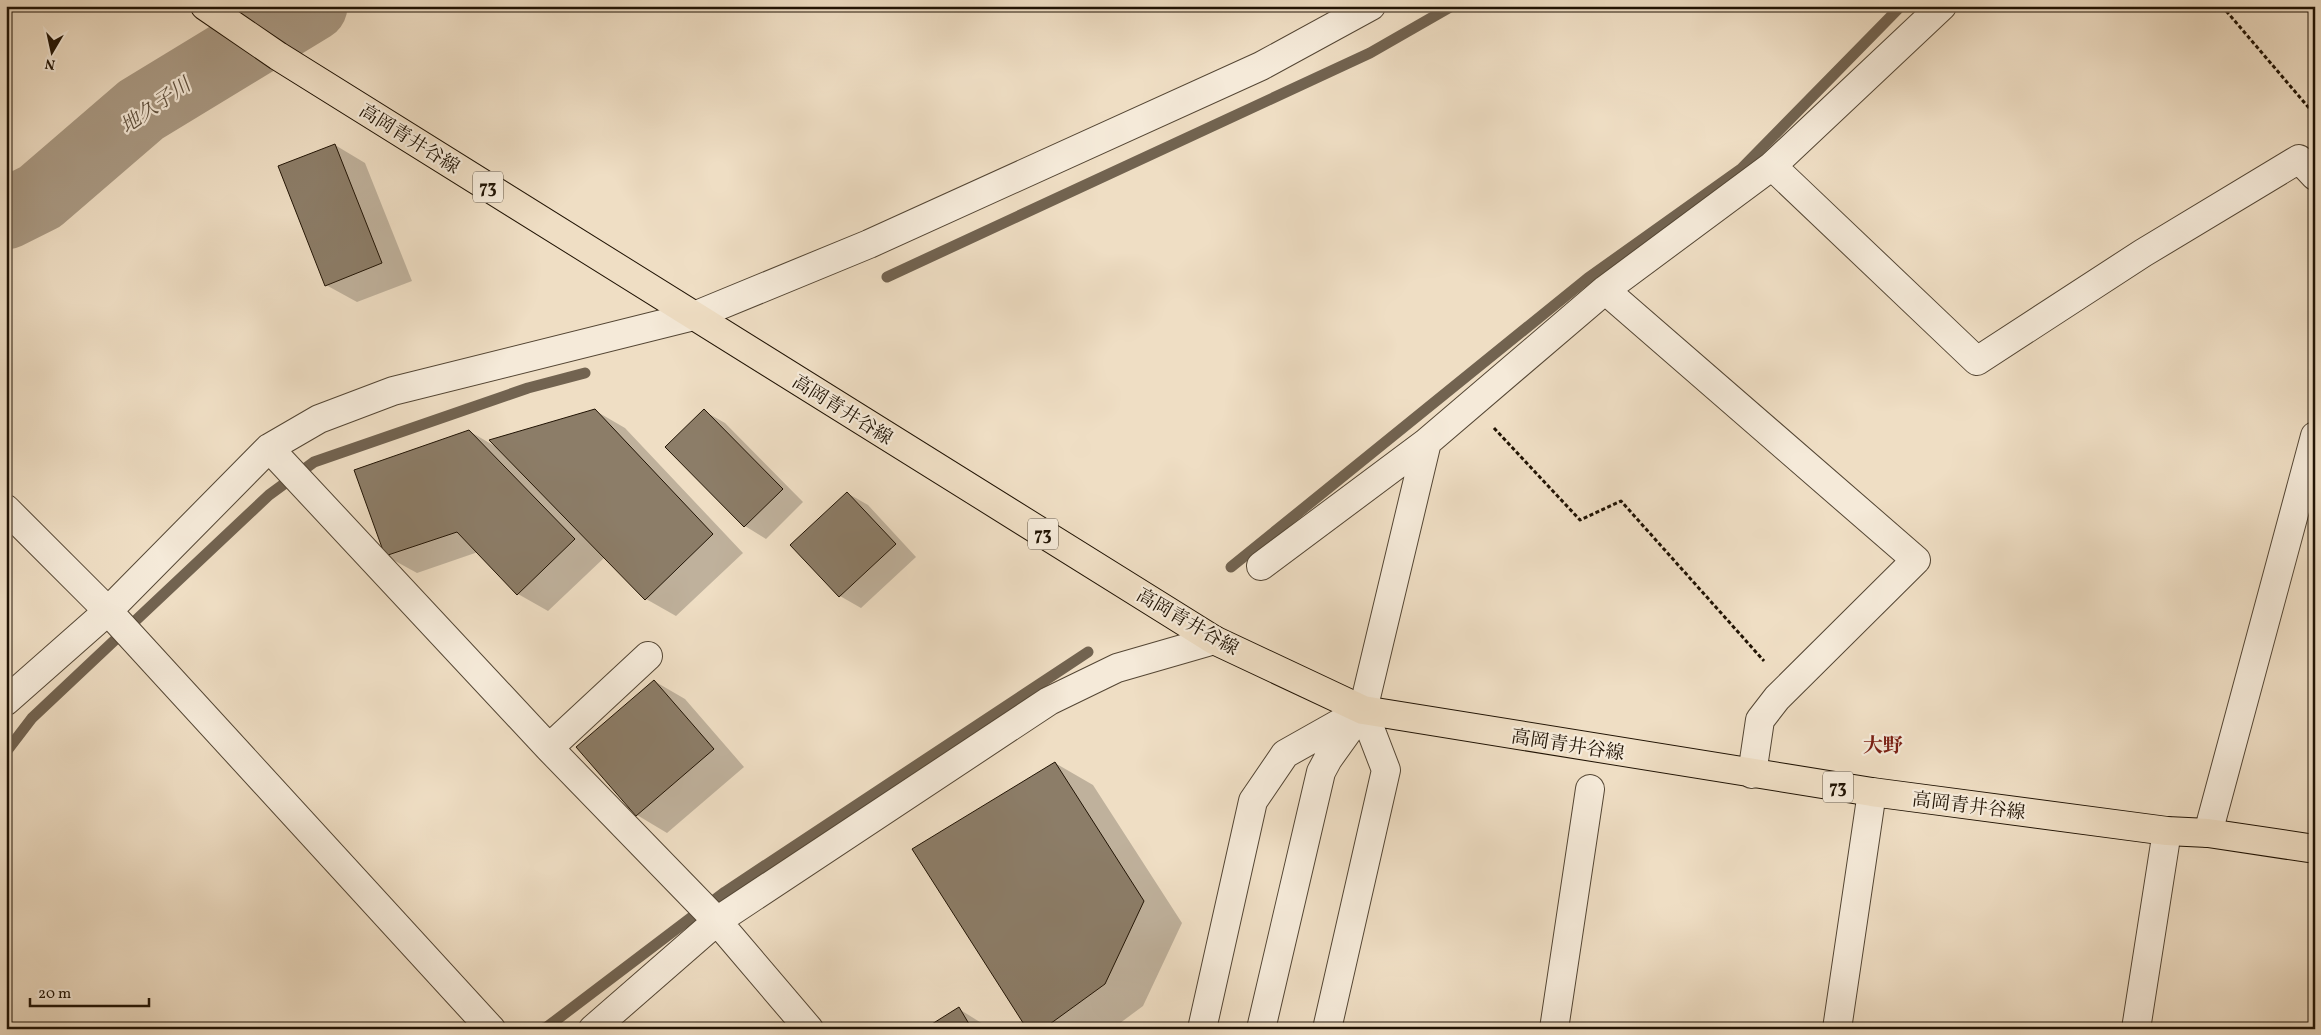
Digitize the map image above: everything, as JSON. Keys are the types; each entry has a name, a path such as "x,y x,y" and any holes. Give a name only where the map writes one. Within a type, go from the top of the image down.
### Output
{"main road":[{"name":"高岡青井谷線","path":"209,8 278,56 1214,640 1363,710 1872,792 2167,831 2208,833 2315,849"}],"street":[{"path":"6,701 110,614 273,453 319,420 393,391 694,316 869,244 1242,74 1371,6"},
{"path":"1261,566 1427,442 1605,290 1772,166 1942,6"},
{"path":"1772,166 1977,361 2143,253 2299,159 2315,176"},
{"path":"1605,290 1916,560 1788,688 1760,720 1752,774"},
{"path":"2208,833 2315,436"},
{"path":"1261,1029 1321,772 1363,710 1427,442"},
{"path":"273,453 549,748 717,921 809,1029"},
{"path":"6,509 110,614 139,648 491,1029"},
{"path":"593,1029 717,921 1049,701 1117,668 1214,640"},
{"path":"549,748 648,656"},
{"path":"1202,1029 1252,800 1285,754 1363,710"},
{"path":"1327,1029 1386,770 1363,710"},
{"path":"1554,1029 1590,789"},
{"path":"1837,1029 1872,792"},
{"path":"2136,1029 2167,831"}],"path":[{"path":"2222,6 2315,116"},
{"path":"1471,404 1580,520 1621,501 1788,688"}],"building":[{"path":"335,144 382,263 325,286 278,166"},
{"path":"595,409 713,534 645,600 489,440"},
{"path":"704,409 783,489 744,527 665,447"},
{"path":"469,430 575,539 517,595 457,532 385,556 354,470"},
{"path":"847,492 896,544 839,597 790,545"},
{"path":"654,680 714,749 636,816 576,747"},
{"path":"1055,762 1144,901 1105,984 1043,1029 1027,1029 912,849"},
{"path":"959,1007 972,1029 924,1029"}],"waterway":[{"name":"地久子川","path":"6,214 40,197 141,110 312,6"},
{"path":"887,277 1370,53 1452,6"},
{"path":"1231,567 1588,278 1741,169 1901,6"},
{"path":"6,752 32,718 269,495 314,462 528,388 585,373"},
{"path":"541,1029 547,1027 725,892 1088,652"}],"district":[{"name":"大野","path":"1883,745"}]}
